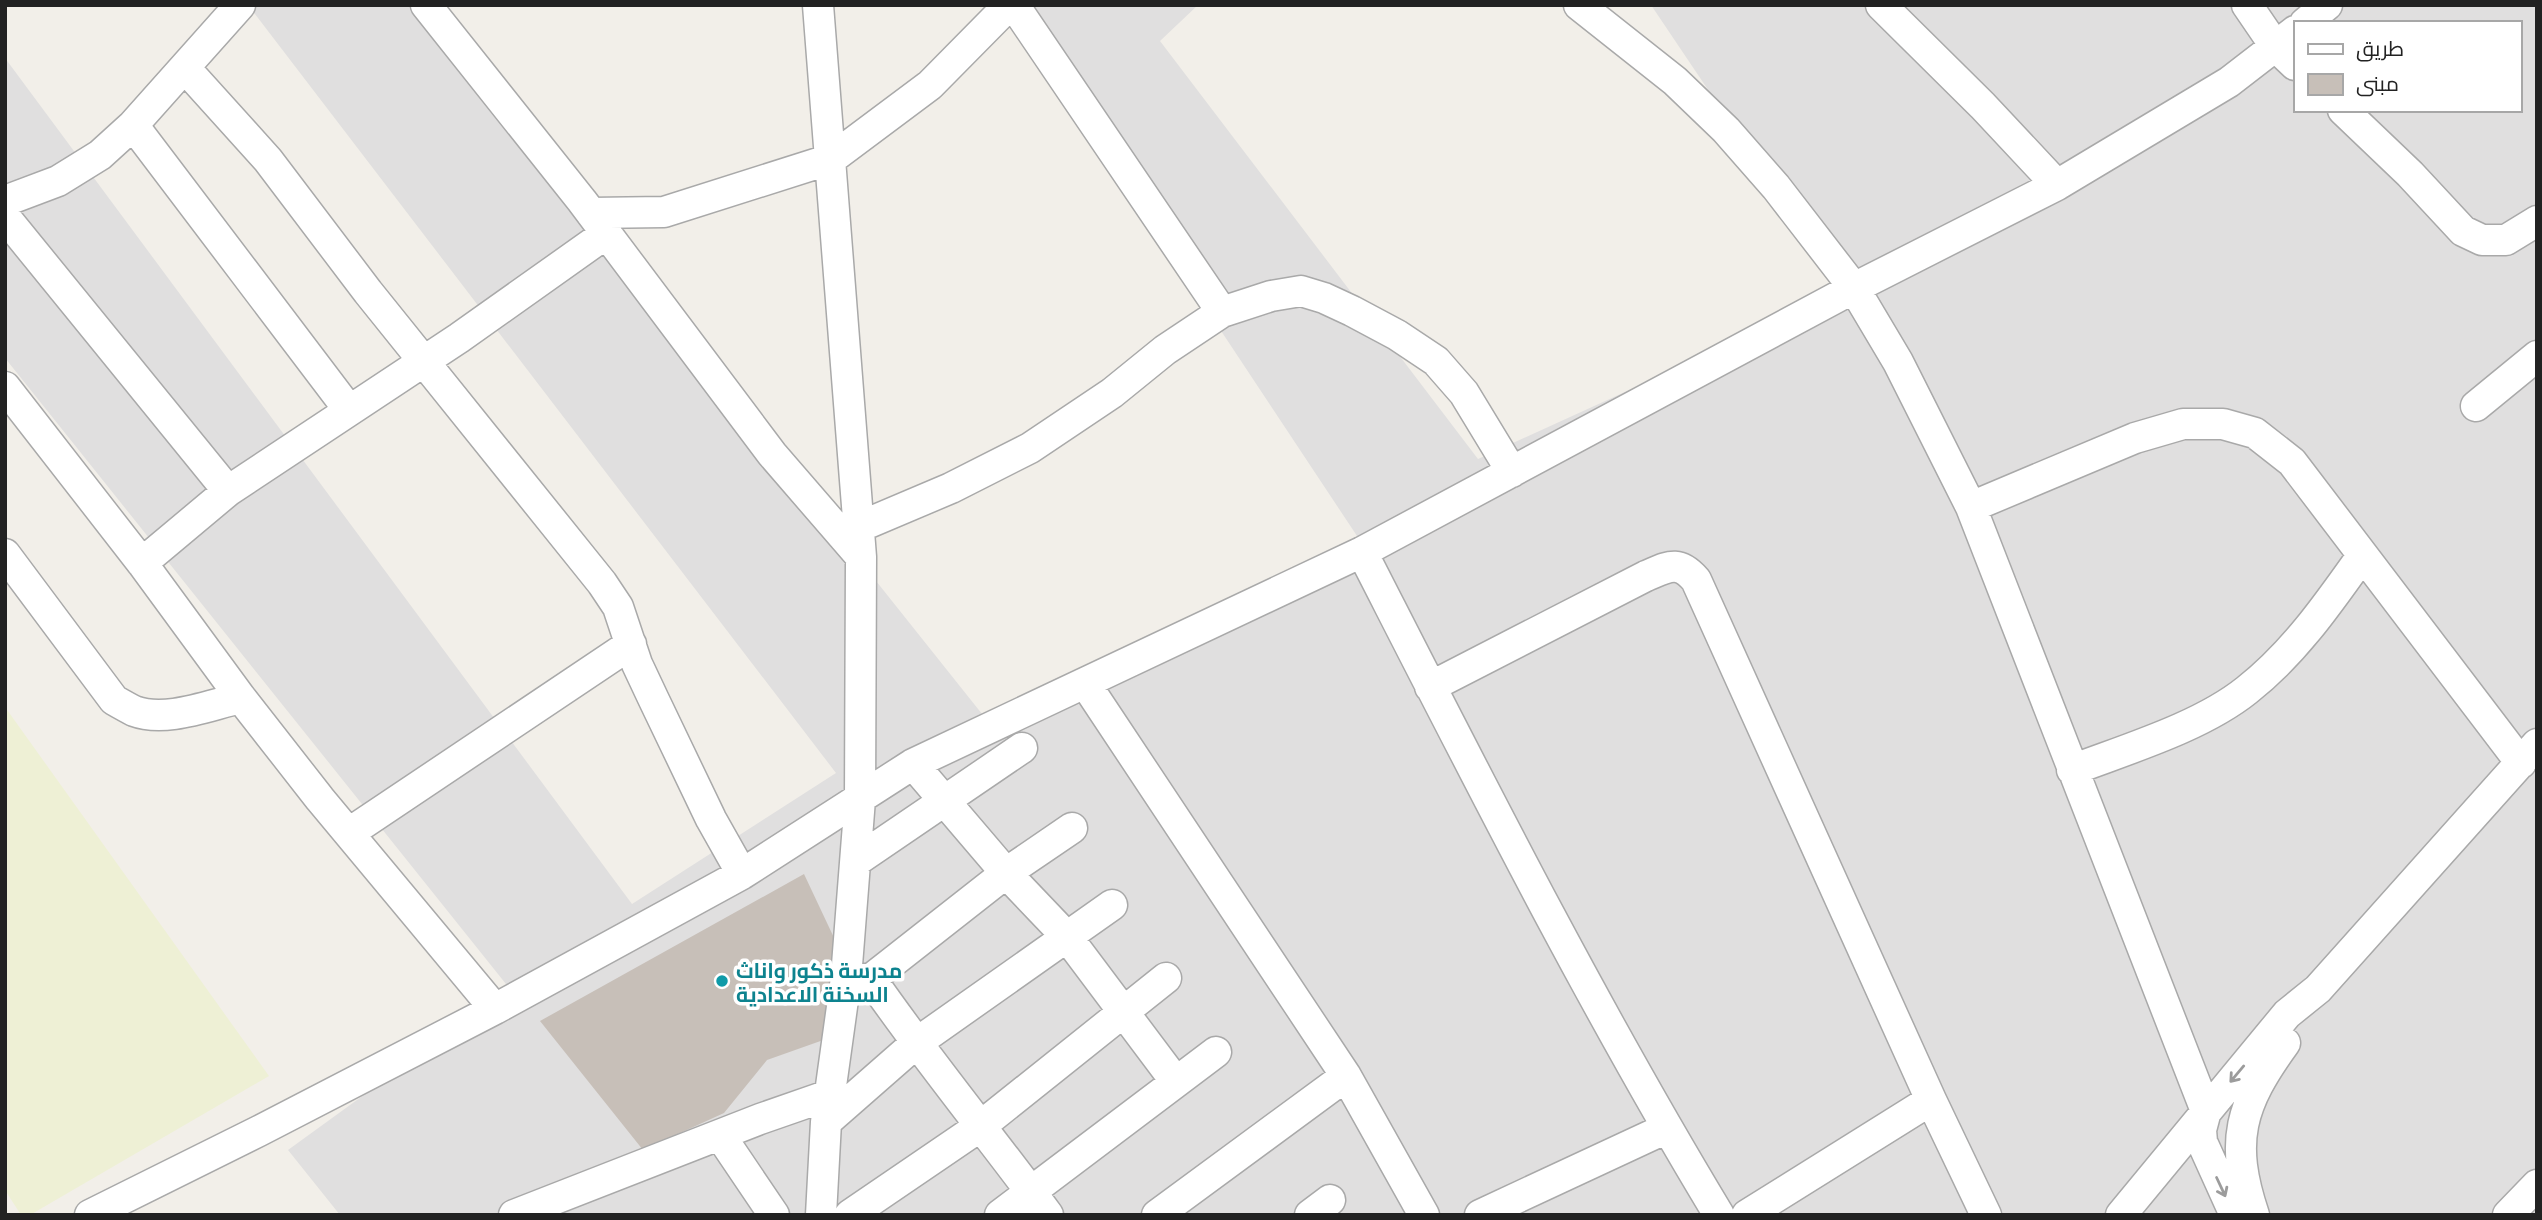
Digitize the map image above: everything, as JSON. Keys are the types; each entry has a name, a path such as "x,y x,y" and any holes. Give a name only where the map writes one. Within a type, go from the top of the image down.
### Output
{"street":[{"path":"5,201 58,180 100,155 133,125 240,5"},
{"path":"426,5 605,231 772,454 861,557"},
{"path":"818,5 861,557 860,799 856,861 858,979 828,1109 821,1215"},
{"path":"142,563 228,491 459,338 605,231 831,159 930,85 1012,5 1222,312"},
{"path":"1579,5 1675,81 1726,130 1776,187 1854,288 1898,362 1971,507 2206,1111 2202,1142 2235,1215"},
{"path":"1881,5 1983,106 2057,185"},
{"path":"90,1215 495,1009 742,874 913,764 1362,552 1854,288 2057,185 2289,47 2247,5"},
{"path":"2307,21 2327,5"},
{"path":"185,68 268,160 368,292 602,583 618,607 637,664 658,710 711,819 742,874"},
{"path":"2345,112 2410,174 2463,231 2482,240 2507,240 2537,221"},
{"path":"133,125 349,410"},
{"path":"605,231 664,212"},
{"path":"5,217 228,491"},
{"path":"859,527 951,488 1030,449 1112,393 1165,350 1222,312 1271,296 1301,291 1324,298 1386,329 1436,361 1464,393 1511,472"},
{"path":"2476,406 2537,356"},
{"path":"5,387 320,799 495,1009"},
{"path":"1971,507 2135,438 2183,424 2223,424 2255,433 2292,462 2362,556 2529,753 2318,989 2287,1014 2121,1215"},
{"path":"1362,552 1430,687 1667,1128 1719,1215"},
{"path":"5,554 114,700 136,712 172,714 241,698"},
{"path":"2072,770 2200,719 2246,692 2276,665 2317,620 2362,556"},
{"path":"1430,687 1646,576 1671,566 1688,571 1696,580 1931,1100 1986,1215"},
{"path":"349,833 631,644"},
{"path":"1085,683 1346,1076 1424,1215"},
{"path":"856,861 943,799 1022,748"},
{"path":"913,764 1006,873 1068,938 1176,1083"},
{"path":"858,979 1072,828"},
{"path":"513,1215 720,1135 828,1109 1112,905"},
{"path":"850,1215 982,1125 1166,978"},
{"path":"858,979 982,1125 1040,1203"},
{"path":"2202,1142 2225,1146 2242,1128 2263,1073 2299,1024 2318,989"},
{"path":"1000,1215 1040,1203 1176,1083 1216,1052"},
{"path":"1157,1215 1346,1076"},
{"path":"1747,1215 1931,1100"},
{"path":"2206,1111 2225,1107 2235,1110 2242,1128 2243,1175 2254,1215"},
{"path":"1480,1215 1667,1128"},
{"path":"720,1135 774,1215"},
{"path":"2508,1215 2537,1185"}],"shaded area":[{"path":"248,5 417,5 998,734 1363,545 1005,5 1198,5 1160,41 1478,459 1844,292 1651,5 2537,5 2537,1215 340,1215 288,1150 510,989 5,358 5,58 632,904 836,773"}],"green space":[{"path":"5,707 269,1076 30,1215 21,1215 5,1190"}],"building":[{"name":"مدرسة ذكور واناث السخنة الاعدادية","path":"804,874 836,942 829,1038 767,1060 724,1113 643,1150 540,1021"}],"place":[{"name":"مدرسة ذكور واناث السخنة الاعدادية","path":"722,981"}]}
